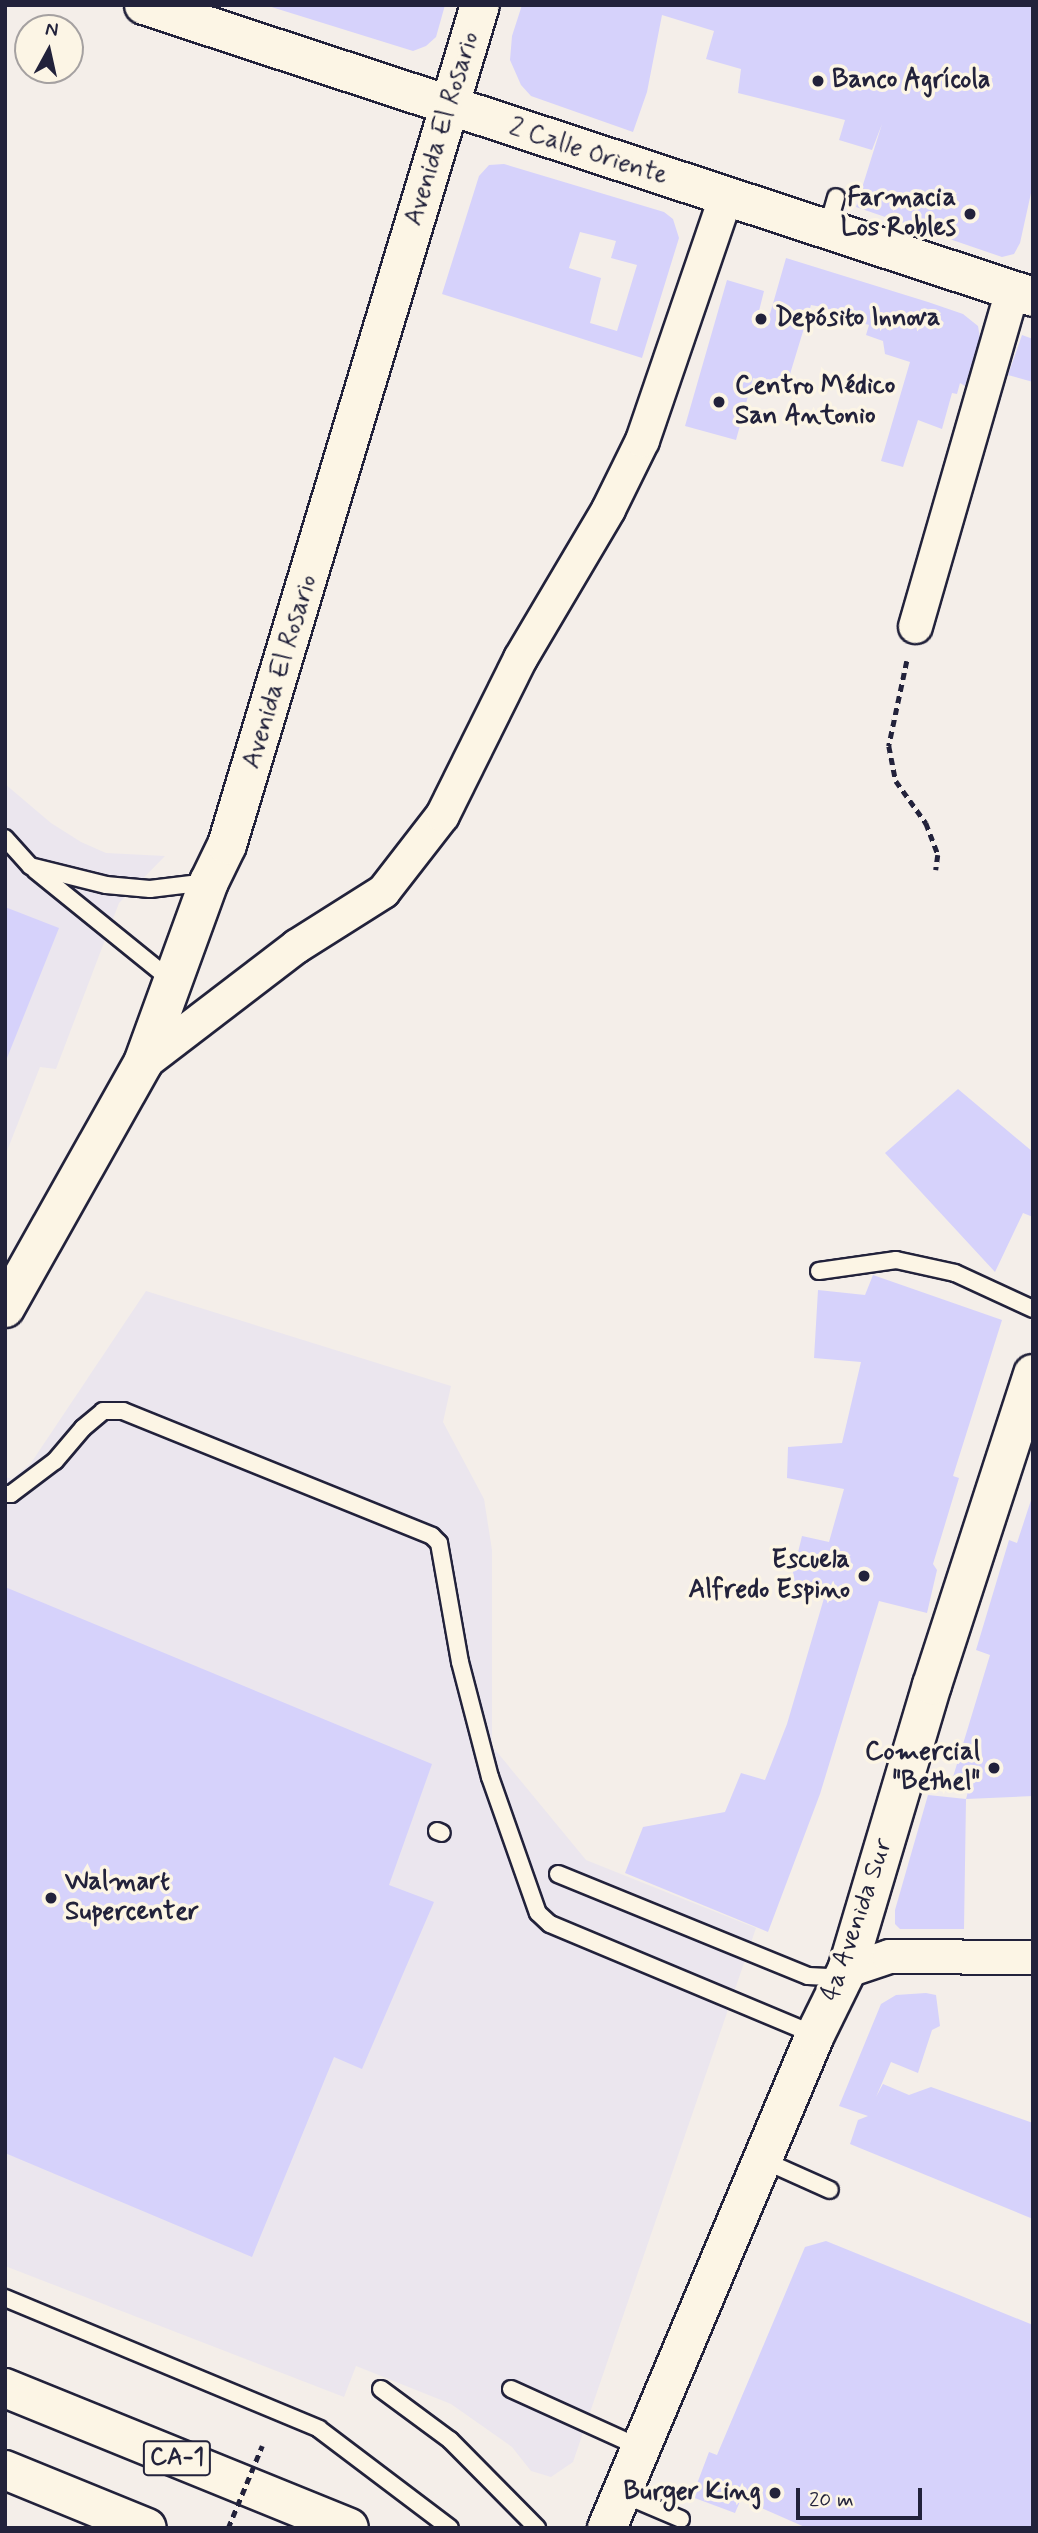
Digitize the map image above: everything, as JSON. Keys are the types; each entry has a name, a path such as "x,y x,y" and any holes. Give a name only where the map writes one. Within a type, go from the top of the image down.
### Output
{"main road":[{"name":"2 Calle Oriente","path":"144,5 725,197 831,213 1022,293"},
{"name":"Avenida El Rosario","path":"5,1308 143,1063 209,882 227,845 480,5"},
{"name":"4a Avenida Sur","path":"614,2511 815,2035 847,1970 932,1685 1033,1374"},
{"name":"CA-1","path":"5,2388 349,2528"},
{"path":"5,2470 147,2528"}],"street":[{"path":"143,1063 296,946 383,891 442,815 520,658 608,509 642,440 725,197"},
{"path":"915,626 1022,293"},
{"path":"847,1970 890,1956 1033,1957"}],"lane":[{"path":"5,838 30,866 172,981"},
{"path":"30,866 106,885 150,889 209,882"},
{"path":"819,1271 896,1259 955,1273 1033,1309"},
{"path":"5,1494 11,1494 55,1461 83,1428 103,1411 123,1410 432,1536 439,1543 460,1662 490,1777 538,1913 550,1924 815,2035"},
{"path":"558,1874 808,1976 828,1977 847,1970"},
{"path":"762,2160 830,2190"},
{"path":"5,2298 319,2429 450,2528"},
{"path":"381,2389 450,2440 537,2528"},
{"path":"511,2389 641,2448"},
{"path":"614,2511 681,2519"}],"path":[{"path":"915,626 889,746 896,781 930,834 938,855 936,870"},
{"path":"228,2528 262,2446"}],"shaded area":[{"path":"5,784 51,823 81,842 106,853 165,856 119,903 56,1069 40,1067 5,1156"},
{"path":"146,1291 451,1386 443,1422 484,1499 492,1550 492,1746 586,1860 756,1928 573,2462 551,2477 531,2471 512,2447 451,2404 356,2366 344,2397 5,2266 5,1477 12,1479 31,1463"}],"building":[{"path":"265,5 445,5 436,37 426,46 413,51"},
{"path":"522,5 1033,5 1033,184 1020,243 1014,254 1002,257 856,207 882,124 872,150 839,140 845,120 738,93 741,69 706,59 714,31 662,15 647,92 633,132 531,96 521,85 510,60 512,36"},
{"path":"504,164 664,212 673,219 679,238 642,358 442,294 479,176 489,165","holes":["580,232 616,241 611,258 637,265 617,331 590,323 601,278 569,268"]},
{"path":"786,258 963,314 978,326 980,338 965,386 960,383 957,394 952,393 942,429 918,420 903,467 881,461 910,362 885,354 883,341 866,335 869,325 837,315 838,312 822,307 811,305 787,384 753,378 736,440 685,426 727,280 764,291 759,311 770,314"},
{"path":"1022,335 1033,339 1033,382 1008,375"},
{"path":"5,907 59,928 5,1063"},
{"path":"958,1089 1033,1152 1033,1217 1023,1213 995,1272 885,1153"},
{"path":"873,1275 1002,1320 953,1476 959,1478 933,1564 937,1570 927,1613 879,1601 820,1794 768,1932 625,1873 643,1827 725,1812 741,1773 765,1780 787,1724 827,1588 791,1581 802,1536 829,1542 844,1489 787,1478 788,1447 842,1443 861,1362 814,1358 818,1290 865,1295"},
{"path":"1033,1494 1033,1796 966,1799 971,1781 953,1777 990,1655 976,1650 1009,1540 1017,1543"},
{"path":"5,1587 432,1764 389,1885 434,1902 362,2069 334,2057 252,2257 5,2153"},
{"path":"928,1795 966,1799 964,1929 900,1929 895,1924 895,1910"},
{"path":"896,1995 936,1995 940,2026 932,2030 918,2073 891,2062 876,2097 883,2084 909,2095 931,2087 1033,2123 1033,2219 850,2144 858,2120 868,2116 839,2106 881,2004"},
{"path":"826,2241 1033,2325 1033,2528 807,2528 741,2499 735,2513 692,2497 709,2452 717,2455 805,2247"}],"place":[{"name":"Banco Agrícola","path":"818,81"},
{"name":"Farmacia Los Robles","path":"970,214"},
{"name":"Depósito Innova","path":"761,319"},
{"name":"Centro Médico San Antonio","path":"719,402"},
{"name":"Escuela Alfredo Espino","path":"864,1576"},
{"name":"Comercial \"Bethel\"","path":"994,1768"},
{"name":"Walmart Supercenter","path":"51,1898"},
{"name":"Burger King","path":"775,2493"}]}
